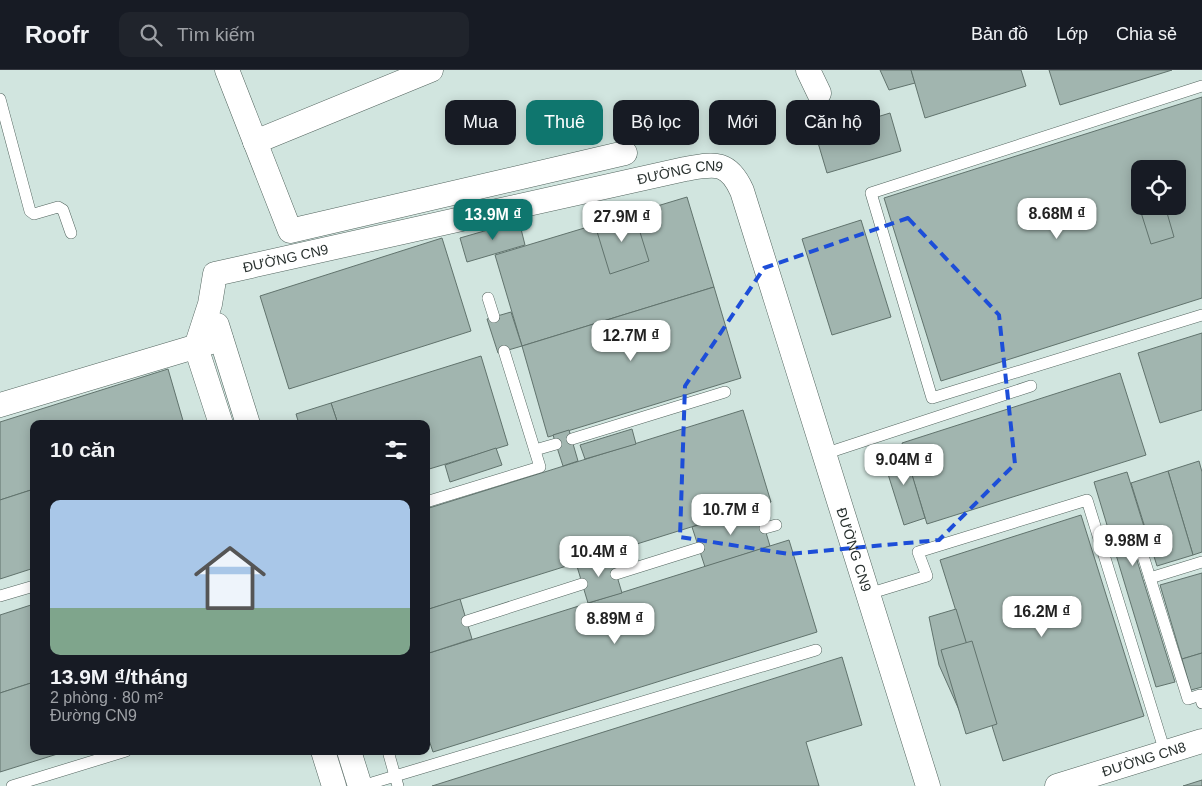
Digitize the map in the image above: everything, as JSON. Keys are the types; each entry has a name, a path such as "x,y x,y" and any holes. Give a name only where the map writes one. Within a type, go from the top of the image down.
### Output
{"street":[{"path":"227,70 290,231 625,153"},
{"path":"255,142 430,70"},
{"path":"808,70 819,93"},
{"name":"ĐƯỜNG CN9","path":"196,347 210,304 215,274 685,168 709,165 724,167 735,176 742,191 928,786"},
{"path":"210,304 247,420"},
{"path":"0,405 221,339"},
{"path":"196,347 220,420"},
{"name":"ĐƯỜNG CN8","path":"1063,785 1202,741"},
{"path":"324,755 334,786"},
{"path":"350,755 361,786"}],"lane":[{"path":"1202,86 871,193 932,398 1202,314"},
{"path":"0,100 30,211 34,214 58,207 63,210 71,233"},
{"path":"488,298 494,317"},
{"path":"430,501 540,467 504,352"},
{"path":"824,454 1031,386"},
{"path":"572,439 725,392"},
{"path":"536,450 556,444"},
{"path":"868,594 927,576 918,552 1087,500 1165,752"},
{"path":"1139,544 1188,699 1201,697"},
{"path":"616,574 699,548"},
{"path":"1150,578 1202,562"},
{"path":"467,621 582,584"},
{"path":"0,596 30,587"},
{"path":"361,786 397,781 816,650"},
{"path":"12,786 113,755"},
{"path":"389,755 397,781"}],"highlighted area":[{"path":"908,218 999,315 1015,464 939,540 789,554 680,537 685,386 764,268"}],"building":[{"path":"880,70 911,70 915,83 889,90"},
{"path":"911,70 1021,70 1026,86 925,118"},
{"path":"1049,70 1172,70 1060,105"},
{"path":"1202,97 1202,298 941,381 884,198"},
{"path":"890,113 901,151 827,173 819,145 880,145 880,116"},
{"path":"687,197 714,287 522,346 495,255"},
{"path":"634,213 649,261 610,274 595,225"},
{"path":"1142,215 1168,215 1174,237 1151,244"},
{"path":"861,220 891,317 832,335 802,239"},
{"path":"519,221 525,245 467,262 460,238"},
{"path":"442,238 471,331 289,389 260,296"},
{"path":"714,287 741,378 548,437 522,346"},
{"path":"511,312 522,346 498,353 487,319"},
{"path":"1202,333 1202,410 1160,423 1138,353"},
{"path":"481,356 508,445 430,469 430,420 337,420 331,403"},
{"path":"168,369 183,420 30,420 30,490 0,500 0,422"},
{"path":"1120,373 1146,455 927,524 902,443"},
{"path":"331,403 337,420 298,420 296,414"},
{"path":"743,410 771,502 430,609 430,508"},
{"path":"632,429 636,444 585,459 580,445"},
{"path":"569,430 578,461 563,466 553,435"},
{"path":"496,448 502,465 450,482 445,465"},
{"path":"904,448 925,518 904,525 882,455"},
{"path":"1199,461 1202,472 1202,552 1193,555 1168,471"},
{"path":"1168,471 1193,555 1157,566 1131,483"},
{"path":"1127,472 1146,533 1130,538 1175,682 1156,687 1094,482"},
{"path":"30,490 30,569 0,579 0,500"},
{"path":"758,506 770,546 705,567 692,527"},
{"path":"1081,515 1144,716 1003,761 940,560"},
{"path":"789,540 817,632 433,752 430,743 430,653"},
{"path":"610,553 622,593 588,603 576,563"},
{"path":"1202,573 1202,653 1182,659 1160,585"},
{"path":"460,599 472,639 430,653 430,609"},
{"path":"30,605 30,683 0,693 0,615"},
{"path":"956,609 985,704 960,712 939,665 929,617"},
{"path":"972,641 997,724 966,734 941,650"},
{"path":"1202,653 1202,687 1191,690 1182,659"},
{"path":"842,657 862,725 806,742 819,786 432,786"},
{"path":"30,683 30,755 54,755 0,772 0,693"},
{"path":"1202,780 1202,786 1183,786"}]}
